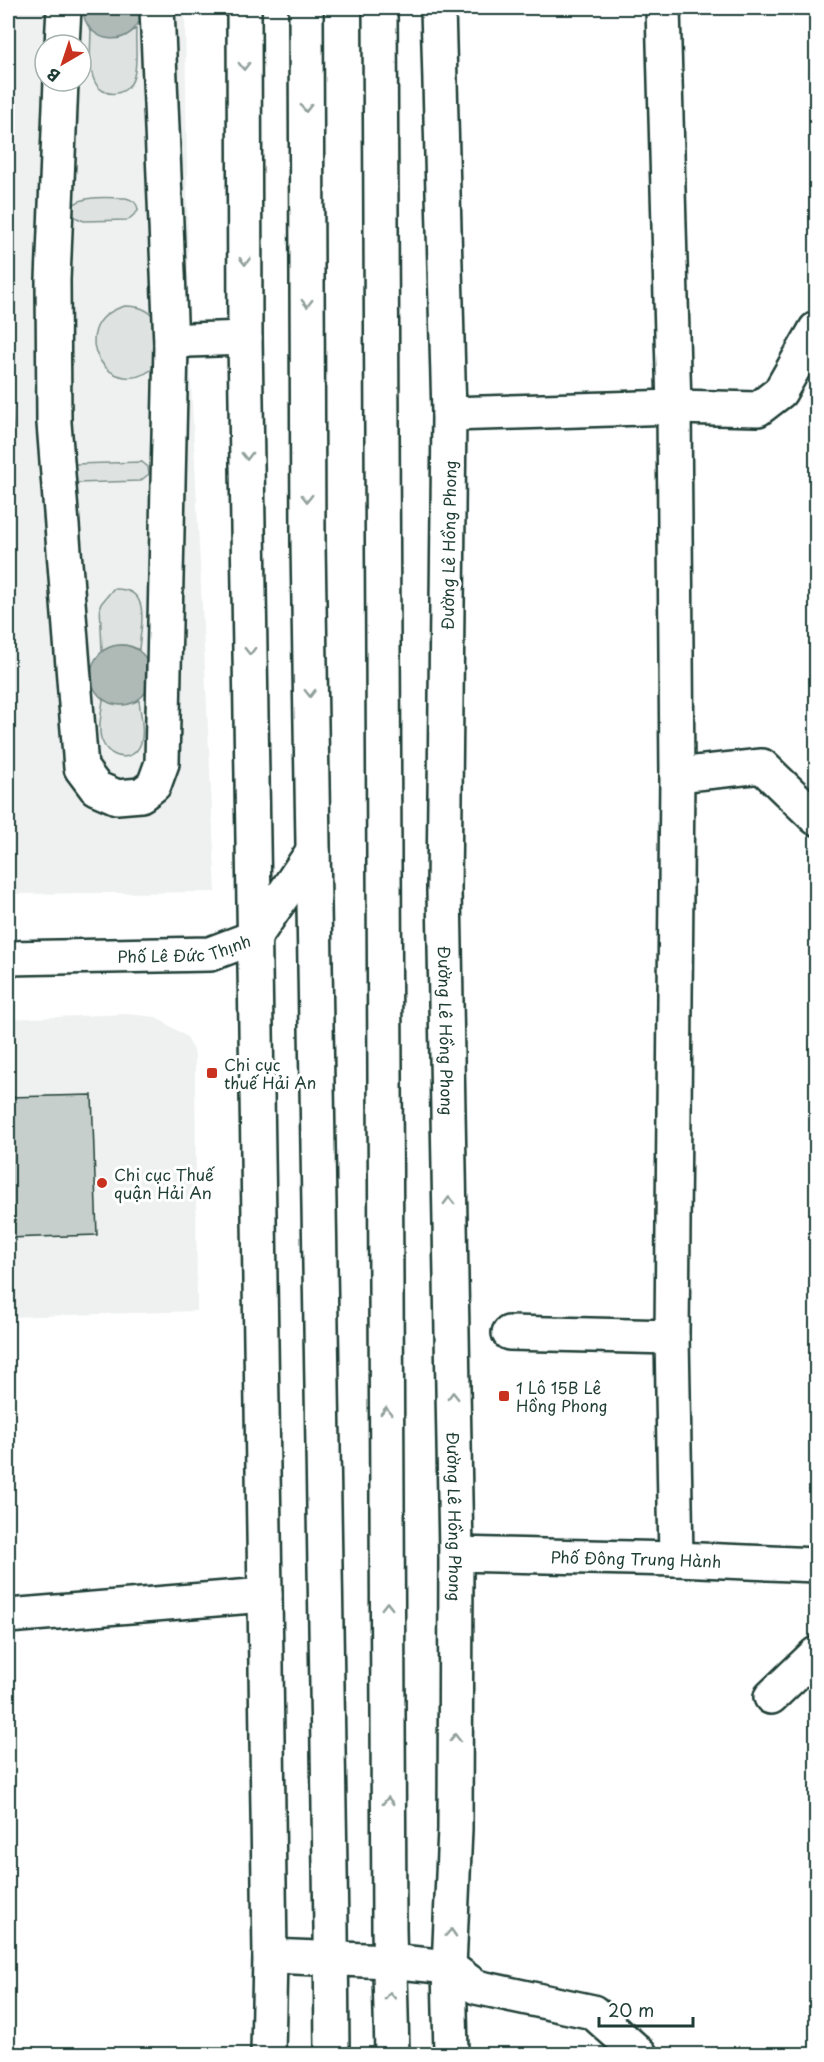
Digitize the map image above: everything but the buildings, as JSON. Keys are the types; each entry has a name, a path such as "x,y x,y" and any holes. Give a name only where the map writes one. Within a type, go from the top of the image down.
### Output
{"main road":[{"path":"63,33 64,8"},
{"path":"61,93 53,280 54,423 81,768 96,788 117,797 141,795 154,785 162,763 171,344 157,8"},
{"path":"244,8 244,338 265,1595 270,1956 268,2055"},
{"path":"306,8 308,544 332,2055"},
{"path":"380,8 389,1961 392,2055"},
{"name":"Đường Lê Hồng Phong","path":"438,8 449,414 444,891 456,1554 455,1829 449,1967 451,2055"},
{"path":"663,8 674,407 677,775 672,1337 676,1559"},
{"path":"449,414 674,407 758,409 780,392 816,329"},
{"path":"171,344 189,340 244,338"},
{"path":"677,775 762,766 816,818"},
{"name":"Phố Lê Đức Thịnh","path":"8,958 210,954 255,938 313,851"},
{"path":"509,1333 672,1337"},
{"name":"Phố Đông Trung Hành","path":"456,1554 816,1565"},
{"path":"8,1616 265,1595"},
{"path":"771,1697 816,1654"},
{"path":"270,1956 389,1961 449,1967 476,1987 593,2012 640,2055"}],"shaded area":[{"path":"8,8 185,8 189,340 216,892 8,894"},
{"path":"83,8 143,8 139,22 131,32 121,38 111,39 100,36 92,30 85,20"},
{"path":"91,29 102,36 113,38 136,29 134,76 127,88 121,92 103,91 94,80 93,33 91,33"},
{"path":"89,198 126,198 135,202 138,208 138,211 128,220 84,221 71,213 71,207"},
{"path":"125,306 142,309 157,319 159,363 141,375 125,377 110,371 100,360 94,345 96,330 106,316"},
{"path":"142,462 148,467 149,474 140,481 76,483 71,481 69,467 75,464"},
{"path":"113,589 125,590 134,594 139,600 142,618 139,650 121,645 102,651 100,605"},
{"path":"115,645 127,645 138,650 146,658 151,675 149,687 138,700 127,705 115,705 104,700 96,692 91,681 91,669 96,658 104,650"},
{"path":"103,699 121,704 139,700 142,738 140,746 131,755 118,756 106,748 102,741 100,726"},
{"name":"Chi cục Thuế quận Hải An","path":"127,1014 156,1017 187,1037 195,1055 197,1311 8,1317 8,1019"}],"place":[{"name":"Chi cục thuế Hải An","path":"212,1073"},
{"name":"Chi cục Thuế quận Hải An","path":"102,1183"},
{"name":"1 Lô 15B Lê Hồng Phong","path":"504,1396"}]}
